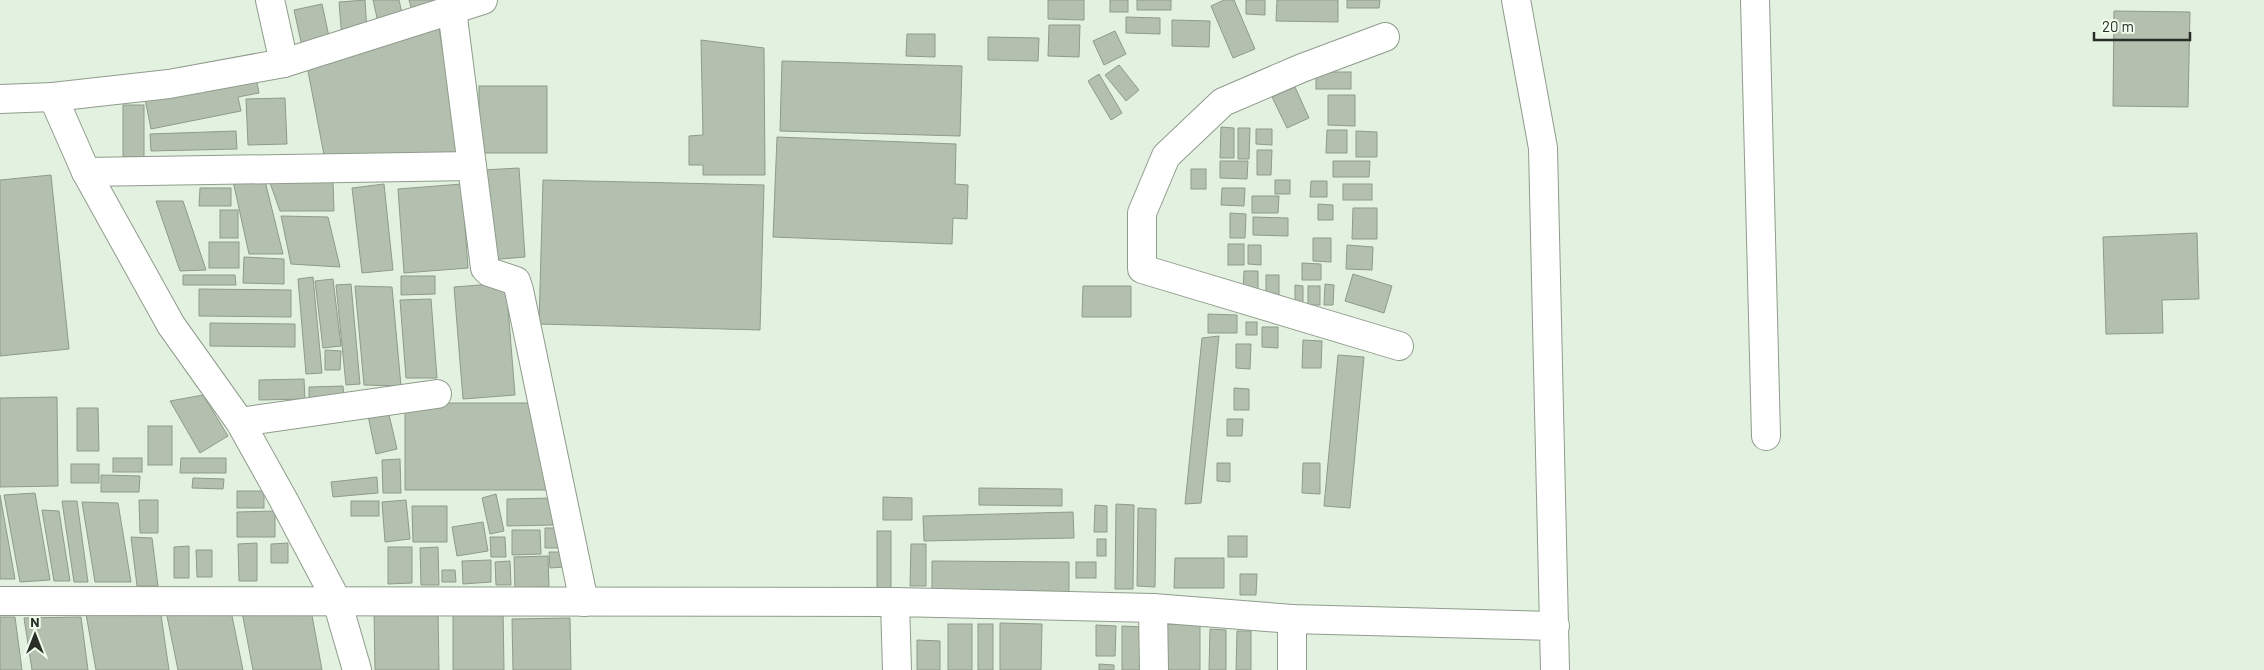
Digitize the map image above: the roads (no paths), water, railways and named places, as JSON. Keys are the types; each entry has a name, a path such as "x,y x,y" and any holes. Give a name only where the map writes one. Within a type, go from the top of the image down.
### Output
{"street":[{"path":"270,0 284,63"},
{"path":"0,100 53,97 169,84 284,63 483,0"},
{"path":"1516,0 1543,148 1555,670"},
{"path":"1755,0 1766,436"},
{"path":"452,10 484,268 489,272 516,281 519,290 584,602"},
{"path":"1385,36 1302,68 1224,102 1166,156 1142,213 1142,269 1399,346"},
{"path":"53,97 86,172 171,325 240,422 337,601 357,670"},
{"path":"86,172 472,166"},
{"path":"240,422 438,394"},
{"path":"0,601 895,602 1153,608 1292,619 1555,626"},
{"path":"895,602 897,670"},
{"path":"1153,608 1154,670"},
{"path":"1292,619 1292,670"}]}
